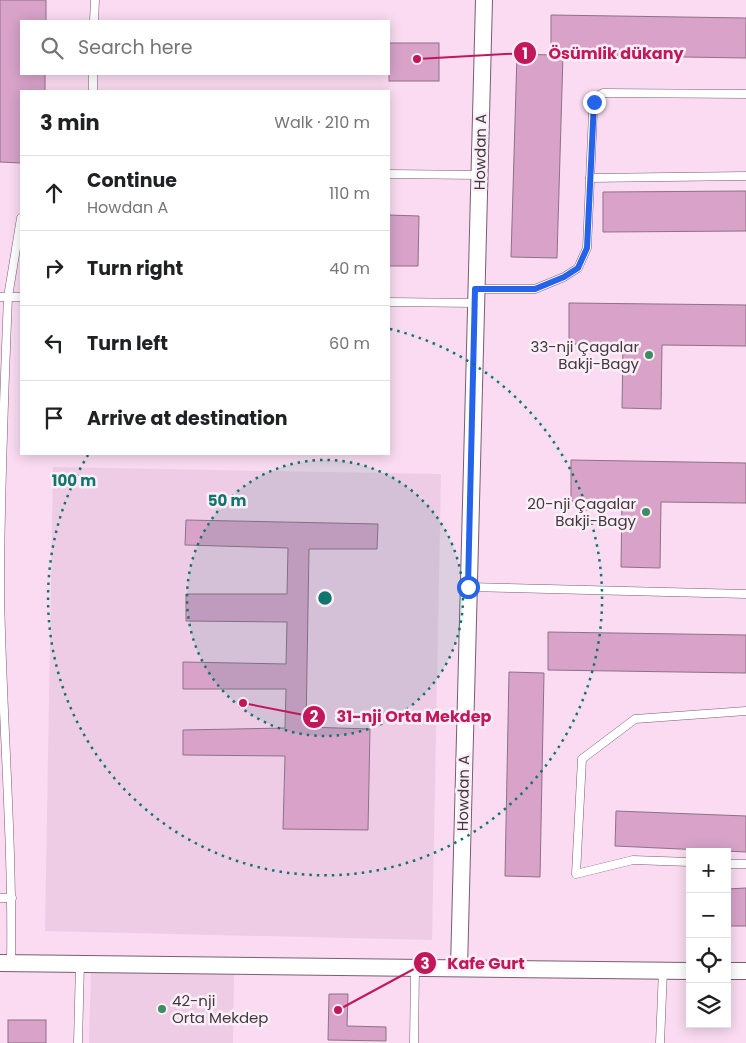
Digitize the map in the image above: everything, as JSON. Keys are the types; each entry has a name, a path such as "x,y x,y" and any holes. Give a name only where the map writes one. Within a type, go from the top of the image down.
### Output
{"street":[{"name":"Howdan A","path":"459,968 484,0"},
{"path":"6,963 686,970"},
{"path":"731,971 746,971"}],"lane":[{"path":"94,0 94,20"},
{"path":"93,75 93,90"},
{"path":"390,302 475,296 535,289 564,277 578,268 587,248 592,113 598,94 746,94"},
{"path":"390,174 479,175"},
{"path":"590,178 746,176"},
{"path":"6,963 12,898 0,592 4,297 20,223"},
{"path":"4,297 20,297"},
{"path":"468,587 746,594"},
{"path":"686,862 633,860 576,874 582,759 635,719 746,711"},
{"path":"731,864 746,864"},
{"path":"0,898 12,898"},
{"path":"78,1043 80,964"},
{"path":"414,968 414,1043"},
{"path":"660,1043 663,970"}],"shaded area":[{"path":"53,467 441,474 432,940 45,931"},
{"name":"42-nji Orta Mekdep","path":"91,972 234,974 233,1043 89,1043"}],"building":[{"path":"0,0 46,0 46,20 20,20 20,75 45,75 45,90 20,90 20,163 0,162"},
{"path":"551,15 746,18 746,58 563,55 557,258 511,257 517,54 551,55"},
{"path":"390,43 439,43 439,81 389,81"},
{"path":"746,191 746,231 603,232 603,192"},
{"path":"390,215 419,216 418,266 390,266"},
{"name":"33-nji Çagalar Bakji-Bagy","path":"569,303 746,305 746,346 662,345 661,409 622,408 623,345 569,344"},
{"name":"20-nji Çagalar Bakji-Bagy","path":"571,460 746,463 746,503 661,502 660,568 621,567 622,502 571,501"},
{"path":"186,520 378,524 377,549 309,549 306,727 370,729 368,830 283,829 285,756 183,755 183,730 285,728 286,689 183,689 183,662 286,664 287,622 186,621 186,594 287,594 288,548 185,545"},
{"path":"548,632 746,635 746,673 548,670"},
{"path":"509,672 544,673 540,877 505,876"},
{"path":"616,811 746,816 746,852 731,851 731,848 686,849 615,846"},
{"path":"746,888 746,926 731,926 731,889"},
{"path":"329,994 348,994 347,1026 386,1027 386,1041 328,1040"},
{"path":"8,1020 46,1020 46,1043 8,1043"}],"place":[{"name":"Ösümlik dükany","path":"417,59"},
{"name":"33-nji Çagalar Bakji-Bagy","path":"649,355"},
{"name":"20-nji Çagalar Bakji-Bagy","path":"646,512"},
{"name":"31-nji Orta Mekdep","path":"243,703"},
{"name":"42-nji Orta Mekdep","path":"162,1009"},
{"name":"Kafe Gurt","path":"338,1010"}],"route":[{"path":"468,587 475,289 535,289 564,277 578,268 587,248 594,102"}]}
